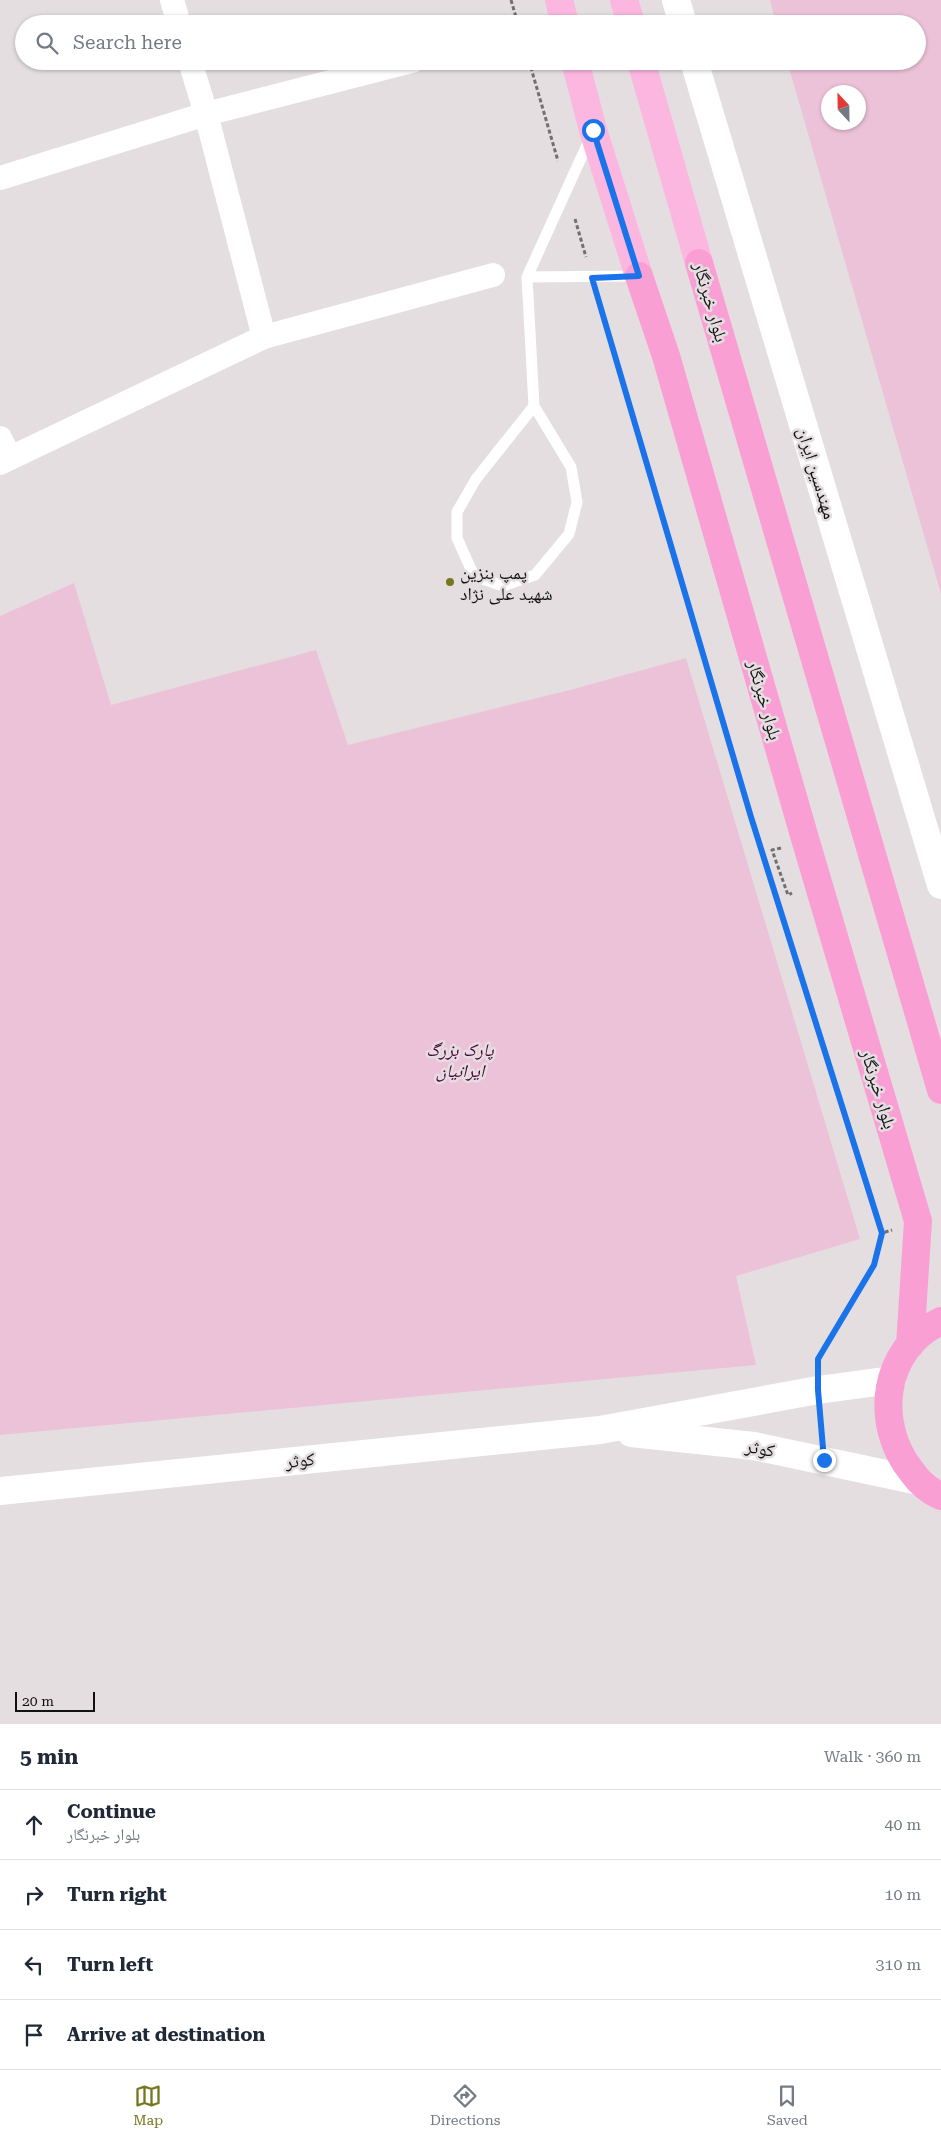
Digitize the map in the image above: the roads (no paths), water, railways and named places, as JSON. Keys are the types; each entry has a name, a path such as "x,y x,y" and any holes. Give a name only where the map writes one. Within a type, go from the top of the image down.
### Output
{"highway":[{"name":"بلوار خبرنگار","path":"699,263 941,1090"},
{"name":"بلوار خبرنگار","path":"639,276 666,356 808,852 918,1222 910,1345"},
{"path":"941,1320 932,1325 910,1345 899,1361 892,1380 888,1407 891,1434 901,1459 919,1481 941,1496"}],"main road":[{"path":"559,0 563,15"},
{"path":"624,0 628,15"},
{"path":"676,0 680,15"},
{"name":"بلوار خبرنگار","path":"577,70 593,130 639,276"},
{"name":"بلوار خبرنگار","path":"645,70 699,263"},
{"name":"مهندسین ایران","path":"697,70 941,885"},
{"name":"کوثر","path":"0,1491 600,1430 818,1390 892,1380"},
{"name":"کوثر","path":"600,1430 754,1446 919,1481"}],"street":[{"path":"172,0 176,15"},
{"path":"193,70 264,337"},
{"path":"0,178 206,114 377,70"},
{"path":"3,453 264,337 493,275"}],"lane":[{"path":"534,406 476,480 457,512 457,538 474,576 503,586 535,575 569,534 577,502 572,467 534,406 527,277 593,130"},
{"path":"527,277 592,278 639,276"}],"place":[{"name":"پمپ بنزین شهید علی نژاد","path":"450,582"}],"park label":[{"name":"پارک بزرگ ایرانیان","path":"460,1059"}]}
